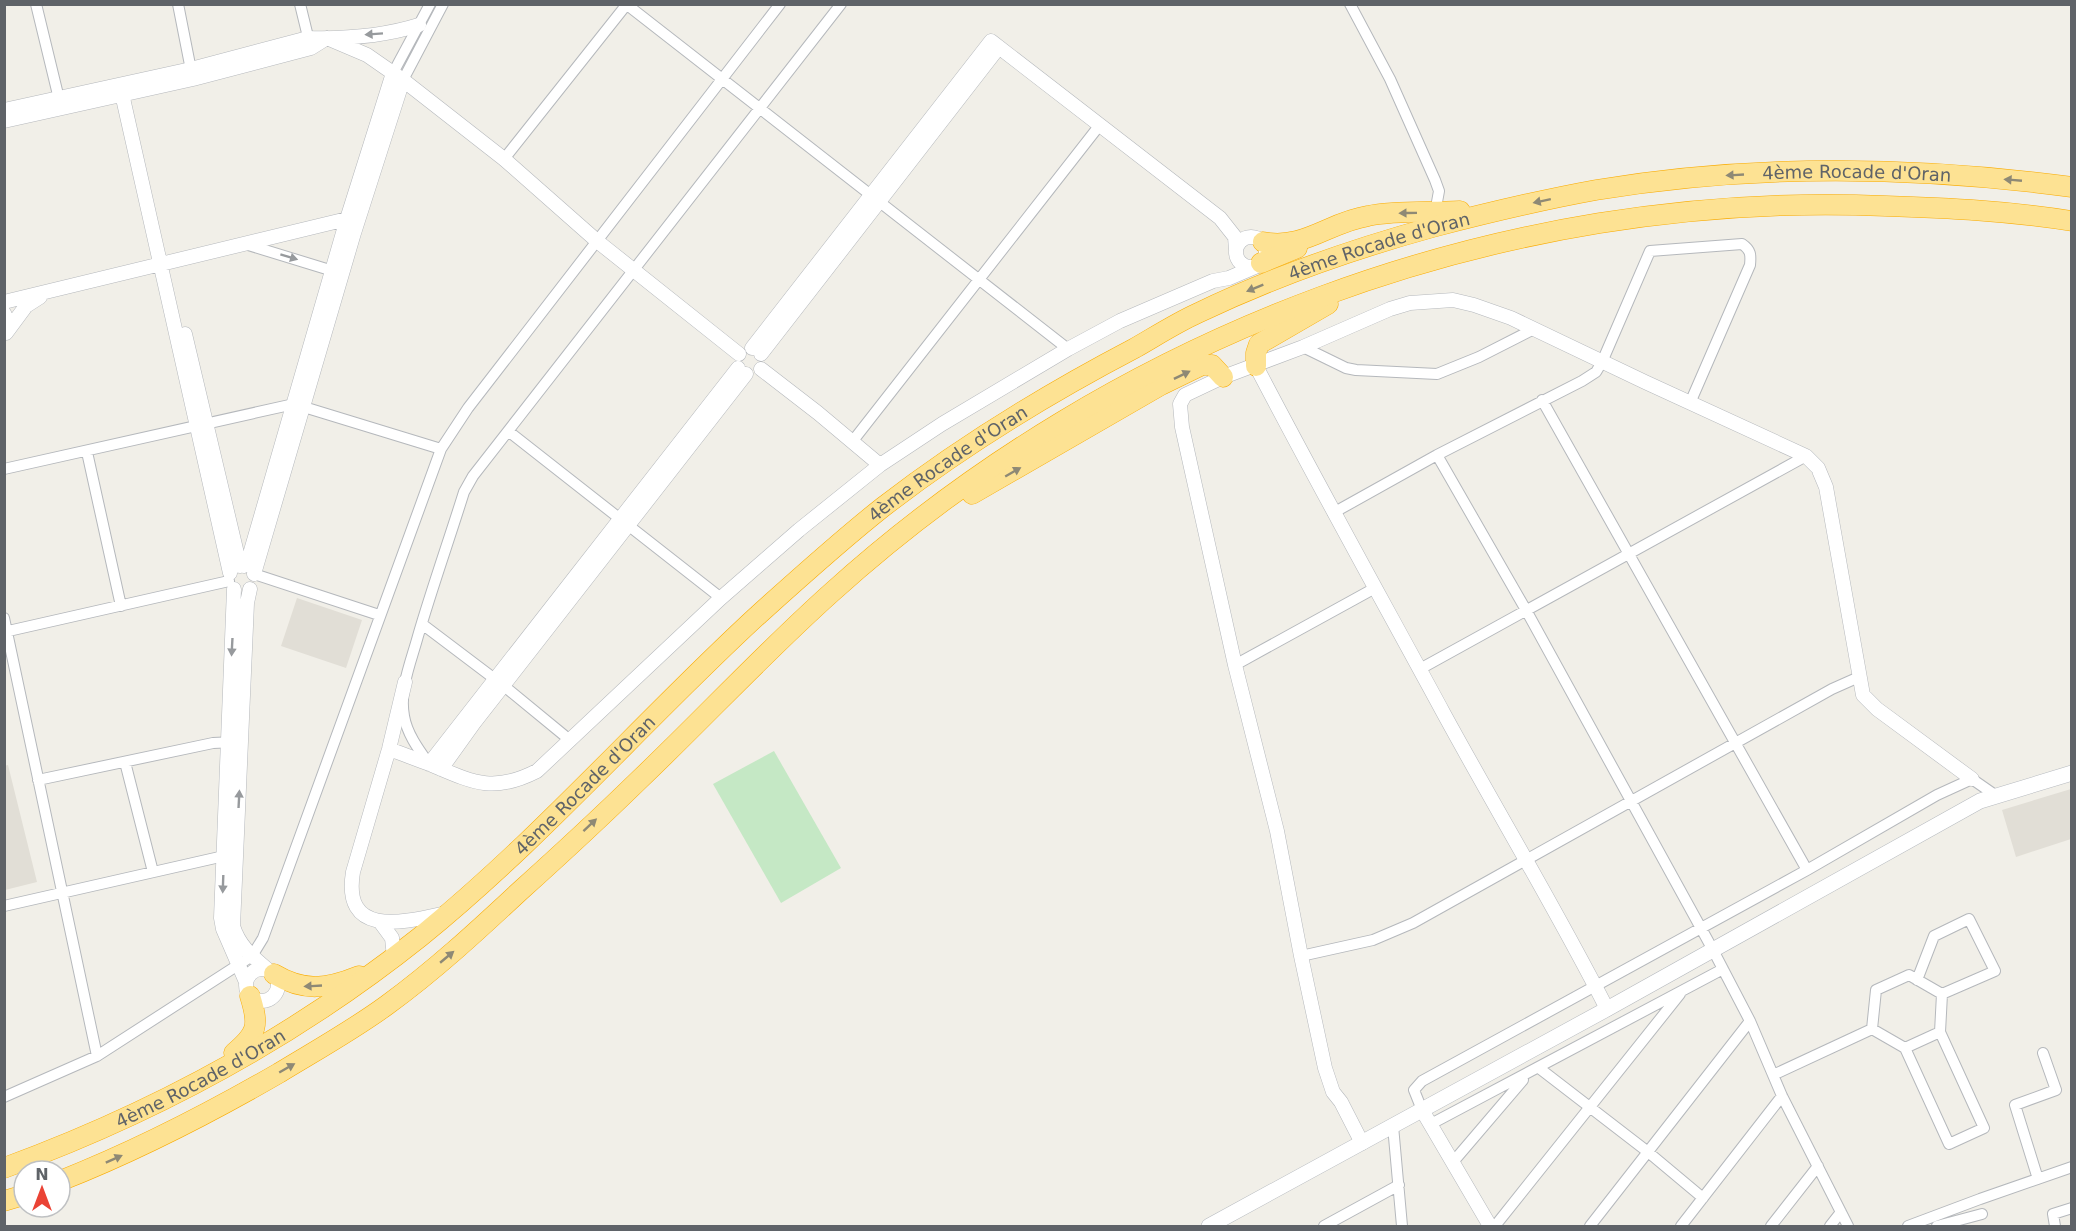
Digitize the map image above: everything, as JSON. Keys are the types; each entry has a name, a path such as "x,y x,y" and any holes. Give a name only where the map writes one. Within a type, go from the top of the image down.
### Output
{"highway":[{"name":"4ème Rocade d'Oran","path":"4,1168 108,1127 202,1080 316,1013 391,959 447,913 540,828 755,618 882,508 973,443 1087,372 1193,315 1305,268 1398,237 1508,208 1594,191 1650,183 1774,172 1949,175 2020,180 2072,187"},
{"name":"4ème Rocade d'Oran","path":"72,1176 198,1119 308,1056 384,1008 461,946 641,779 794,628 906,529 1028,443 1117,390 1174,360 1275,313 1373,278 1455,254 1550,233 1644,217 1735,207 1841,203 1942,207 2072,220"},
{"path":"1259,240 1293,244 1353,219 1370,215 1508,208"},
{"path":"1259,264 1335,231 1347,230 1351,237 1347,245 1305,268"},
{"path":"1256,366 1256,352 1259,344 1373,278"},
{"path":"906,529 1009,474 1161,385 1202,365 1212,365 1223,377"},
{"path":"271,972 301,987 319,987 356,977 391,959"},
{"path":"202,1080 246,1043 254,1033 256,1020 248,989"}],"main road":[{"path":"1209,1227 1980,801 2072,773"}],"street":[{"path":"36,4 60,104"},
{"path":"178,4 192,74"},
{"path":"300,4 310,43"},
{"path":"239,575 254,582 247,603 233,926 236,937 252,956 271,972 278,985 275,995 265,1001 260,1001 248,989 223,929 227,741 239,575 299,406 352,221 398,77 430,4"},
{"path":"398,77 443,4"},
{"path":"4,1097 97,1056 252,956 263,938 441,449 468,408 780,4"},
{"path":"391,959 392,938 381,923 364,915 358,908 353,898 351,884 389,749 405,682 464,492 473,476 841,4"},
{"path":"1350,4 1390,80 1436,180 1439,191 1435,213"},
{"path":"504,159 626,5 1068,349"},
{"path":"4,122 60,104 192,74 327,39 394,32 419,25"},
{"path":"327,39 367,55 398,77 504,159 597,241 739,354"},
{"path":"757,351 995,44 1221,218 1232,230 1237,254 1248,266 1259,264"},
{"path":"126,89 164,264 239,575"},
{"path":"4,110 60,104"},
{"path":"852,442 1100,126"},
{"path":"389,749 471,782 505,783 522,779 537,771 720,598 880,465 942,424 1068,349 1120,321 1259,264 1266,251 1259,240 1234,223 1221,218"},
{"path":"4,302 245,244 352,221"},
{"path":"299,406 333,271 352,221"},
{"path":"1213,281 1237,254 1241,240 1245,238 1259,240"},
{"path":"245,244 333,271"},
{"path":"1334,513 1437,455 1596,372 1650,251 1742,244 1748,248 1751,256 1750,265 1690,403"},
{"path":"5,334 26,306 49,291"},
{"path":"1362,1143 1341,1102 1333,1092 1325,1068 1277,831 1235,665 1179,414 1180,404 1185,395 1223,377 1303,347 1390,309 1410,303 1453,300 1474,304 1534,329 1806,456 1818,468 1826,487 1863,696 1995,795"},
{"path":"4,313 8,322 5,334"},
{"path":"1303,347 1346,368 1437,374 1479,357 1534,329"},
{"path":"745,349 757,351 763,362 761,369 754,374 742,371 736,361 739,354 745,349"},
{"path":"1256,366 1334,513 1607,1009"},
{"path":"761,369 818,412 880,465"},
{"path":"435,767 742,371"},
{"path":"1542,400 1807,870"},
{"path":"4,469 299,406 441,449"},
{"path":"508,431 720,598"},
{"path":"87,452 121,606"},
{"path":"1437,455 1526,610 1713,950 1750,1021 1782,1096 1848,1227"},
{"path":"1420,669 1806,456"},
{"path":"6,632 121,606 239,575 379,615"},
{"path":"1235,665 1376,588"},
{"path":"4,618 97,1056"},
{"path":"422,624 571,741"},
{"path":"1301,956 1373,940 1395,931 1858,676"},
{"path":"405,682 404,718 410,733 435,767"},
{"path":"38,780 227,741 242,742"},
{"path":"125,762 153,872"},
{"path":"1684,989 1590,1108 1489,1225 1422,1110 1414,1090 1422,1081 1807,870 1937,795 1972,779"},
{"path":"4,906 224,856"},
{"path":"381,923 447,913"},
{"path":"1917,980 1934,936 1969,919 1995,971 1942,994"},
{"path":"248,989 254,971 264,969 271,972"},
{"path":"1431,1124 1723,969"},
{"path":"1872,1029 1876,990 1909,975 1942,994"},
{"path":"1872,1029 1905,1048 1949,1144 1984,1128 1940,1032 1942,994"},
{"path":"1590,1227 1750,1021"},
{"path":"1773,1075 1872,1029"},
{"path":"1905,1048 1940,1032"},
{"path":"2038,1179 2015,1105 2056,1090 2043,1053"},
{"path":"1539,1068 1648,1152 1703,1198"},
{"path":"1453,1162 1527,1074"},
{"path":"1682,1227 1782,1096"},
{"path":"1393,1126 1402,1227"},
{"path":"1771,1227 1818,1166"},
{"path":"1908,1227 2072,1167"},
{"path":"1330,1225 1399,1185"},
{"path":"1980,1199 1984,1227"},
{"path":"2055,1227 2052,1214 2072,1208"},
{"path":"1830,1227 1841,1212"},
{"path":"1936,1227 1982,1214"}],"shaded area":[{"path":"297,598 362,620 346,668 281,646"},
{"path":"8,765 37,882 5,890 4,766"},
{"path":"2071,789 2071,839 2016,857 2002,810"}],"green space":[{"path":"774,751 841,868 781,903 713,784"}]}
